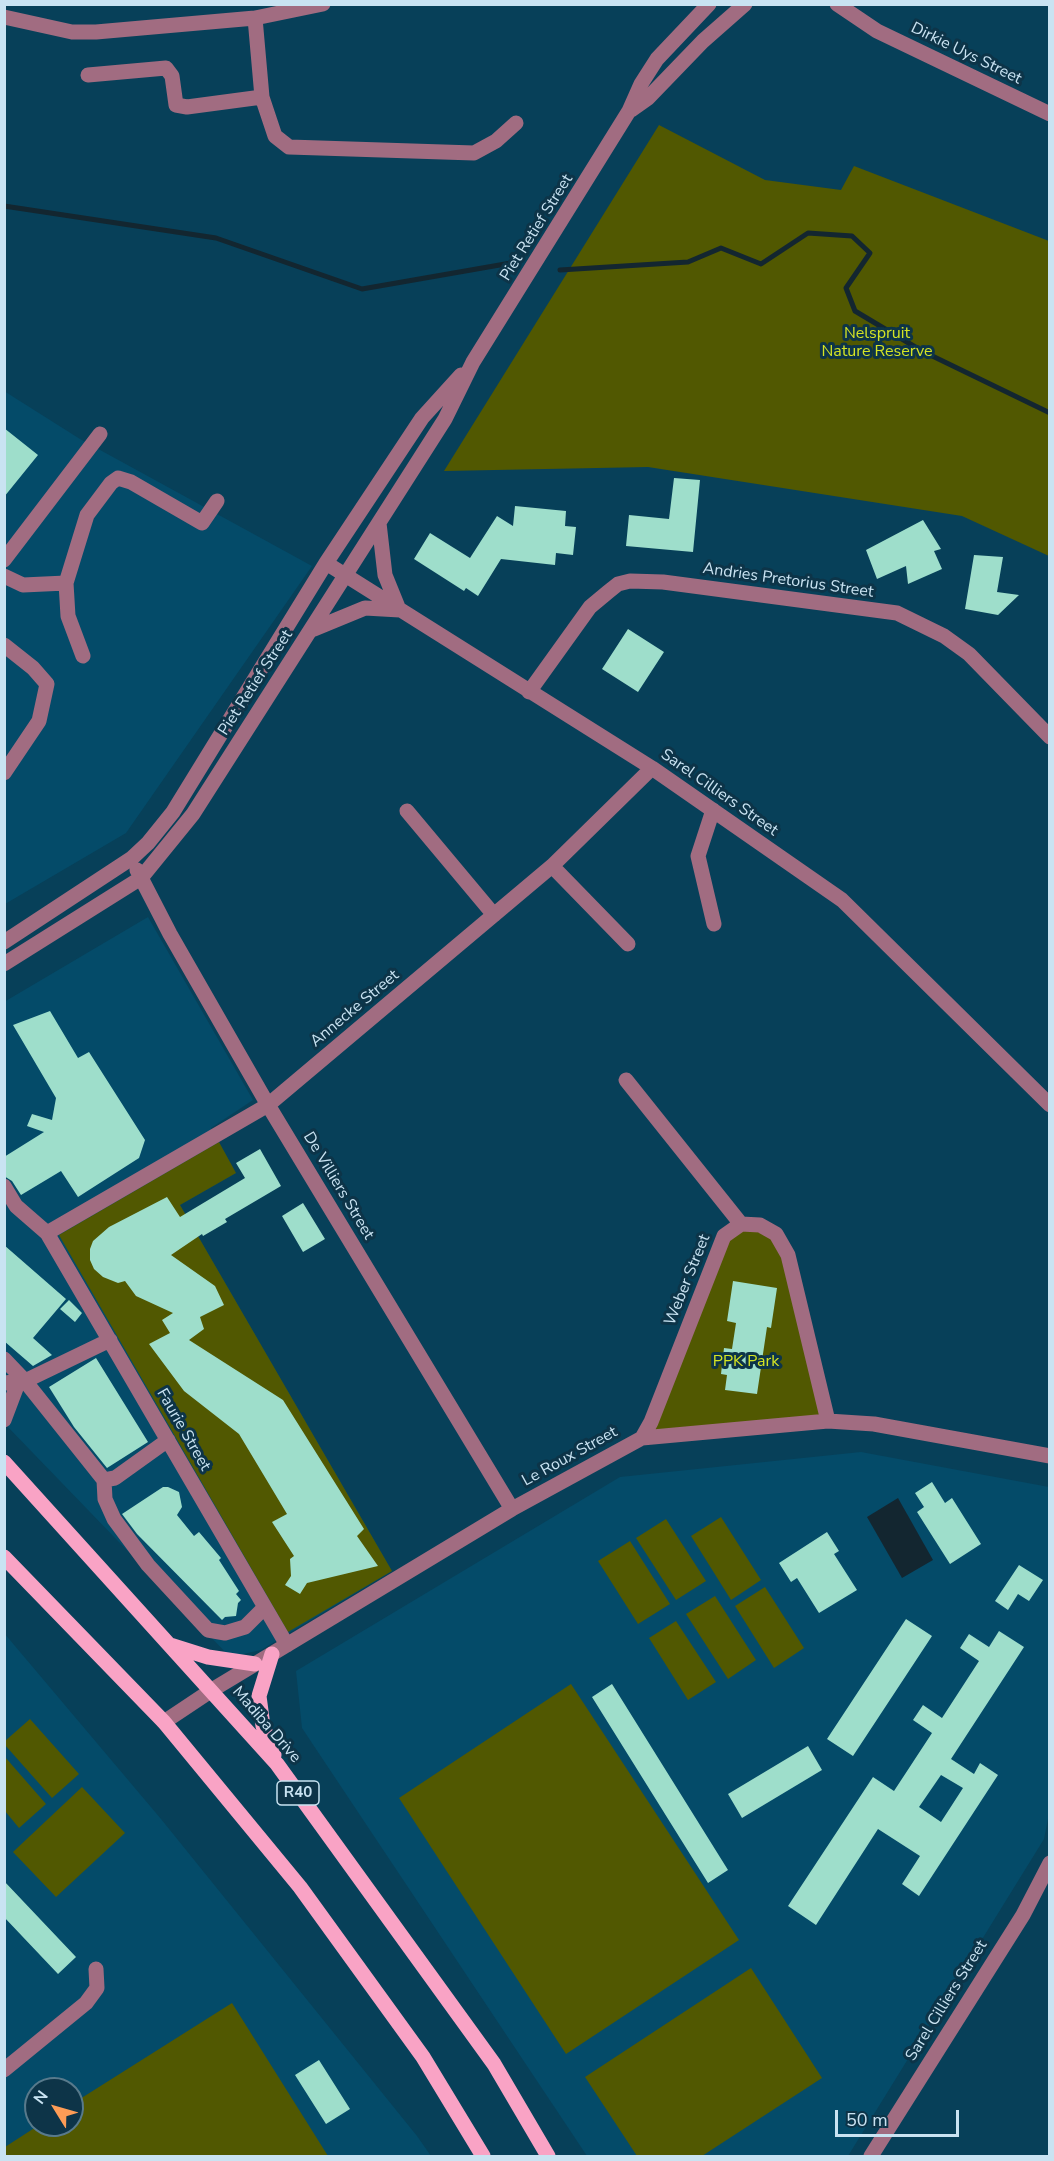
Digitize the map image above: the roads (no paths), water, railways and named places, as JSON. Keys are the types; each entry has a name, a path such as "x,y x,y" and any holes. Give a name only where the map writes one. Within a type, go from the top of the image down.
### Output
{"main road":[{"name":"Madiba Drive","path":"5,1459 277,1764 494,2064 548,2157"},
{"path":"4,1557 164,1722 300,1887 423,2056 483,2157"},
{"path":"170,1645 208,1657 255,1664"},
{"path":"272,1654 259,1696 263,1726 277,1764"}],"street":[{"path":"4,17 72,32 255,18 322,4"},
{"path":"657,59 696,4"},
{"name":"Piet Retief Street","path":"4,964 141,878 193,814 348,575 444,419 473,362 629,111 641,84 657,59 708,4"},
{"name":"Piet Retief Street","path":"629,111 648,98 703,42 745,4"},
{"name":"Dirkie Uys Street","path":"837,4 877,31 1050,114"},
{"path":"255,18 262,97 275,136 289,147 474,153 496,141 516,123"},
{"path":"88,75 166,68 172,76 176,105 187,107 262,97"},
{"name":"Piet Retief Street","path":"4,942 132,858 148,843 173,812 326,563 422,418 473,362"},
{"path":"4,560 100,434"},
{"path":"83,656 68,616 66,583 87,515 117,478 131,482 202,523 217,501"},
{"path":"312,630 331,620 365,608 400,609 385,575 379,523"},
{"name":"Sarel Cilliers Street","path":"326,563 652,768 842,900 1050,1105"},
{"path":"4,576 23,585 66,583"},
{"name":"Andries Pretorius Street","path":"529,692 590,606 618,584 630,581 663,582 897,613 944,636 969,654 1050,737"},
{"path":"4,645 33,668 47,684 39,722 4,773"},
{"name":"Annecke Street","path":"47,1233 268,1105 552,866 652,768"},
{"path":"713,810 698,856 714,924"},
{"path":"407,811 494,915"},
{"name":"De Villiers Street","path":"132,858 268,1105 512,1509"},
{"path":"552,866 628,944"},
{"path":"626,1080 741,1224 760,1225 777,1234 788,1255 828,1420"},
{"name":"Faurie Street","path":"4,1186 16,1206 47,1233 287,1645"},
{"name":"Weber Street","path":"642,1437 651,1422 724,1236 741,1224"},
{"path":"4,1420 16,1382 110,1340"},
{"path":"4,1359 16,1382 104,1480 105,1499 114,1519 148,1564 208,1630 225,1633 245,1627 264,1608"},
{"name":"Le Roux Street","path":"164,1722 212,1690 512,1509 642,1437 828,1420 874,1424 1050,1456"},
{"path":"104,1480 115,1478 168,1440"},
{"name":"Sarel Cilliers Street","path":"871,2157 961,2010 1023,1915 1050,1863"},
{"path":"4,2070 86,2003 97,1988 96,1969"}],"waterway":[{"path":"4,206 216,238 362,289 511,263"},
{"path":"560,270 688,262 721,248 761,264 808,233 852,236 870,253 846,288 855,311 922,351 1050,413"}],"park label":[{"name":"Nelspruit Nature Reserve","path":"877,343"},
{"name":"PPK Park","path":"746,1362"}]}
